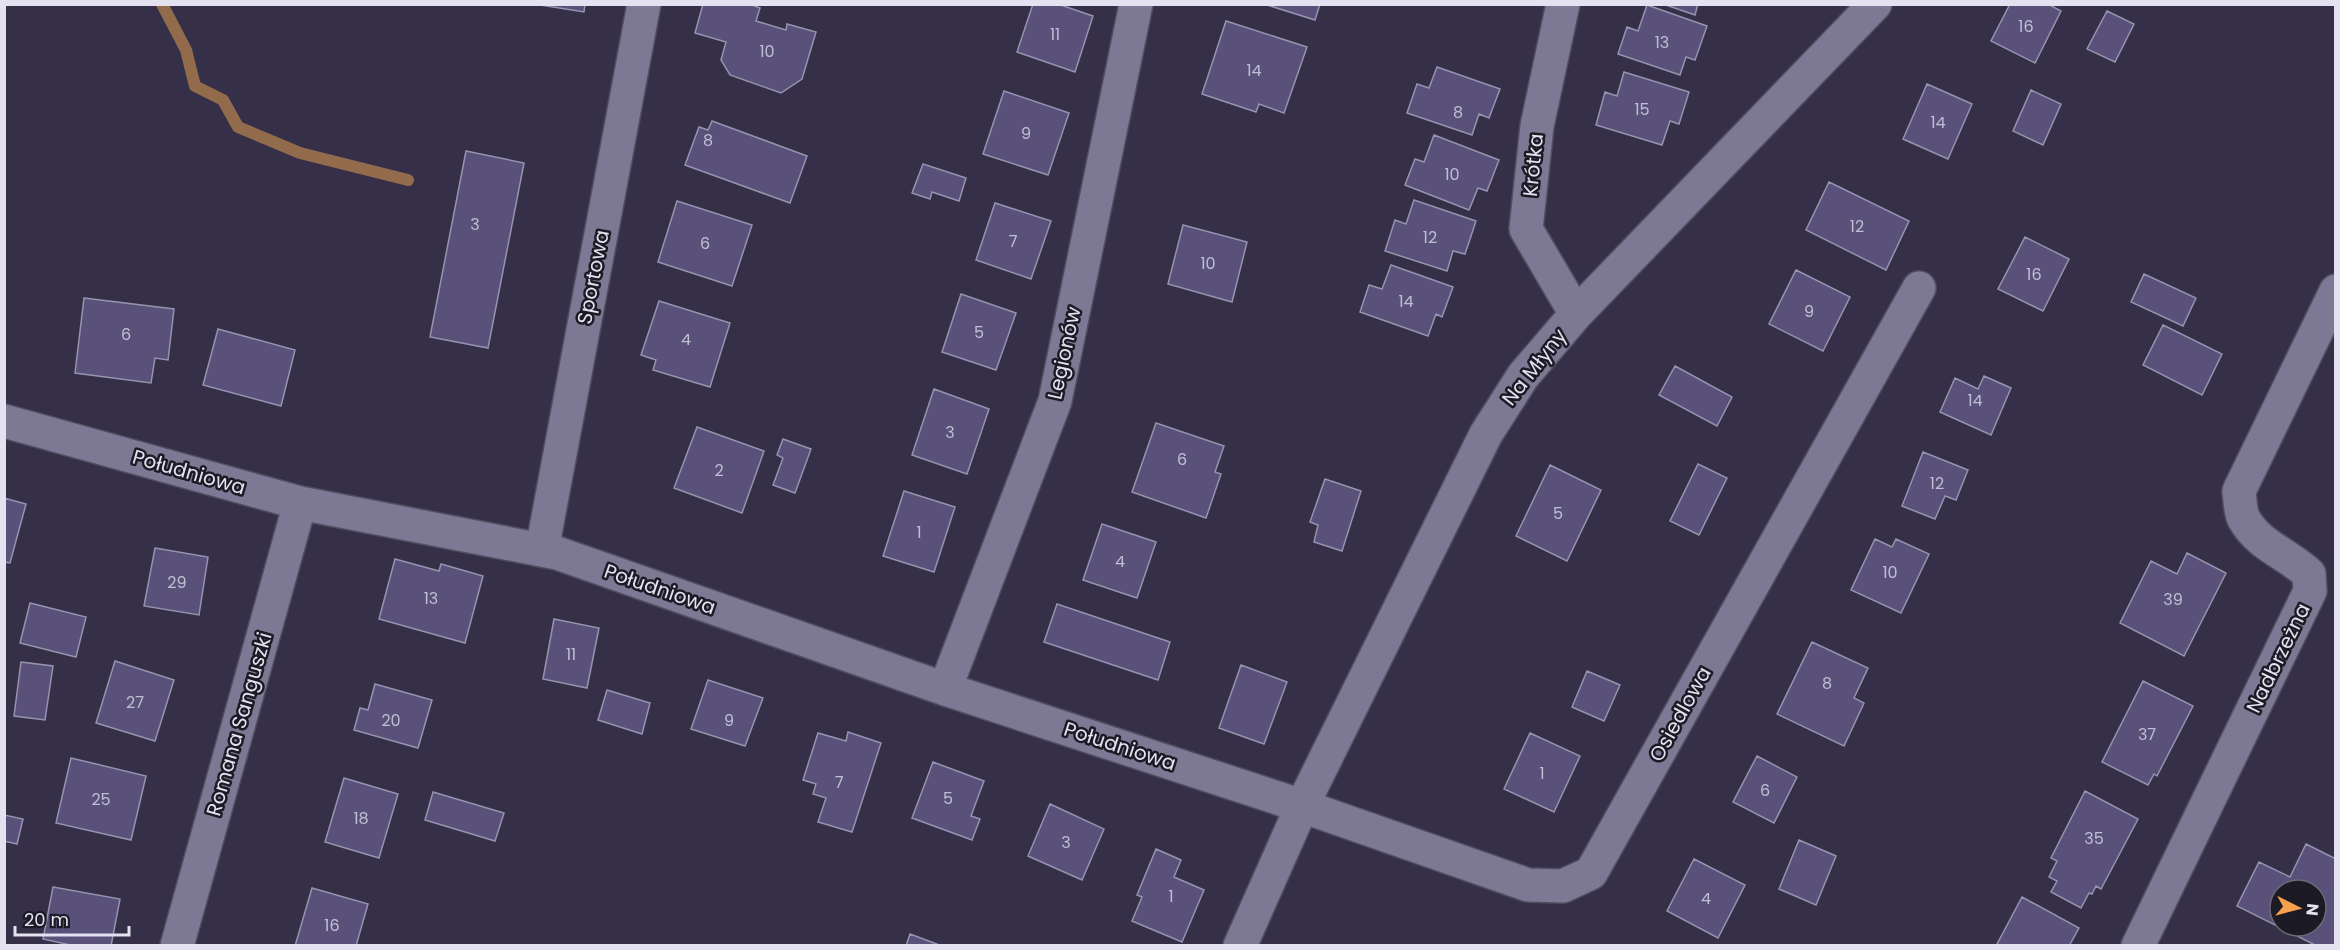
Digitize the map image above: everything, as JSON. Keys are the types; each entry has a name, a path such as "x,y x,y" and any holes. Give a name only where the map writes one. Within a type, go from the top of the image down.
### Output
{"street":[{"name":"Sportowa","path":"542,550 644,4"},
{"name":"Legionów","path":"945,689 1055,401 1136,4"},
{"name":"Krótka","path":"1563,4 1536,126 1526,229 1576,314"},
{"name":"Na Młyny","path":"1240,945 1302,806 1486,434 1523,376 1576,314 1875,4"},
{"name":"Osiedlowa","path":"1302,806 1528,885 1563,886 1591,873 1918,288"},
{"name":"Nadbrzeżna","path":"2138,945 2310,591 2309,574 2298,563 2263,543 2243,518 2239,491 2336,291"},
{"name":"Południowa","path":"4,421 300,503 568,557 945,689 1302,806"},
{"name":"Romana Sanguszki","path":"177,945 300,503"}],"building":[{"path":"534,4 585,4 584,12"},
{"path":"703,4 749,4 760,8 756,21 786,30 787,24 816,32 802,79 781,93 730,75 721,60 726,42 695,33"},
{"path":"1033,4 1058,4 1093,16 1075,72 1017,52"},
{"path":"1264,4 1320,4 1315,20"},
{"path":"1663,4 1698,4 1695,15"},
{"path":"2010,4 2048,4 2061,11 2035,63 1991,41"},
{"path":"1647,5 1707,26 1695,60 1686,57 1680,75 1618,54 1627,27 1638,31"},
{"path":"2107,11 2134,24 2115,62 2087,49"},
{"path":"1226,21 1307,47 1284,113 1259,104 1256,112 1202,94"},
{"path":"1437,67 1500,89 1489,118 1479,114 1472,135 1407,113 1417,84 1429,88"},
{"path":"1624,72 1689,92 1679,124 1670,121 1662,145 1596,125 1605,92 1617,96"},
{"path":"1927,84 1972,104 1948,159 1903,139"},
{"path":"2031,90 2061,104 2043,145 2013,131"},
{"path":"1004,91 1069,113 1048,175 983,154"},
{"path":"712,121 807,156 790,203 685,165 699,127 708,130"},
{"path":"1434,135 1499,160 1487,191 1478,188 1469,210 1405,185 1415,159 1424,162"},
{"path":"466,151 524,163 488,348 430,337"},
{"path":"923,164 966,178 959,201 932,192 930,199 912,193"},
{"path":"1829,182 1909,221 1886,270 1806,230"},
{"path":"1414,200 1476,221 1465,254 1453,251 1447,271 1385,251 1395,220 1406,224"},
{"path":"677,201 752,225 732,286 658,262"},
{"path":"995,203 1051,221 1031,279 976,260"},
{"path":"1183,225 1247,242 1232,302 1168,284"},
{"path":"2025,237 2069,259 2043,311 1998,289"},
{"path":"1391,265 1453,287 1442,317 1436,314 1428,336 1360,312 1369,285 1382,289"},
{"path":"1796,270 1850,297 1823,351 1769,324"},
{"path":"2144,274 2196,298 2183,326 2131,302"},
{"path":"961,294 1016,313 996,370 942,352"},
{"path":"84,298 174,309 168,360 155,358 151,383 75,373"},
{"path":"659,301 730,323 710,387 653,370 656,360 641,355"},
{"path":"2163,325 2222,354 2202,395 2143,365"},
{"path":"218,329 295,350 281,406 203,385"},
{"path":"1675,366 1732,397 1717,426 1659,395"},
{"path":"1984,376 2011,388 1991,435 1940,412 1955,378 1978,389"},
{"path":"934,389 989,409 967,474 912,455"},
{"path":"1156,423 1224,446 1215,472 1221,474 1206,518 1132,492"},
{"path":"697,427 764,451 742,513 674,488"},
{"path":"783,439 811,449 795,493 773,485 783,458 777,455"},
{"path":"1923,452 1968,470 1956,500 1945,496 1935,519 1902,506"},
{"path":"1698,464 1727,478 1699,535 1670,521"},
{"path":"1550,465 1601,490 1567,561 1516,536"},
{"path":"1325,479 1361,491 1342,551 1314,542 1318,525 1310,522"},
{"path":"904,491 955,507 934,572 883,556"},
{"path":"4,498 26,504 10,563 4,562"},
{"path":"1102,524 1156,542 1137,598 1083,580"},
{"path":"1875,539 1892,547 1896,539 1929,554 1901,613 1851,590"},
{"path":"155,548 208,557 199,615 144,606"},
{"path":"2187,553 2226,573 2184,656 2120,623 2151,561 2177,574"},
{"path":"395,559 439,571 441,564 483,576 465,643 379,619"},
{"path":"30,603 86,617 76,657 20,643"},
{"path":"1057,604 1170,642 1158,680 1044,642"},
{"path":"554,619 599,628 587,688 543,679"},
{"path":"1812,642 1868,668 1854,698 1864,703 1844,746 1777,714"},
{"path":"115,661 174,680 155,741 96,723"},
{"path":"21,662 53,666 45,720 14,716"},
{"path":"1241,665 1287,682 1264,744 1219,728"},
{"path":"1587,671 1620,685 1604,721 1572,707"},
{"path":"708,680 763,698 745,746 691,729"},
{"path":"2143,681 2193,706 2157,776 2154,774 2148,785 2102,762"},
{"path":"375,684 432,700 418,748 354,730 360,708 368,710"},
{"path":"607,690 650,703 642,734 598,720"},
{"path":"848,732 881,743 852,832 818,822 826,798 813,794 816,784 803,780 818,733 846,741"},
{"path":"1530,733 1580,756 1554,812 1504,789"},
{"path":"1757,756 1797,777 1774,823 1733,802"},
{"path":"71,758 146,776 131,840 56,823"},
{"path":"933,762 984,781 971,816 980,819 972,840 912,818"},
{"path":"344,778 398,794 379,858 325,842"},
{"path":"2085,791 2138,819 2101,889 2096,886 2092,894 2089,893 2081,908 2051,892 2057,881 2049,877 2057,861 2051,858"},
{"path":"433,792 504,813 495,841 425,820"},
{"path":"1050,804 1104,829 1082,880 1028,856"},
{"path":"4,815 23,819 17,844 4,841"},
{"path":"1799,840 1836,856 1816,905 1779,889"},
{"path":"2306,844 2336,859 2336,946 2317,946 2301,938 2328,938 2328,878 2268,878 2268,922 2237,906 2259,862 2290,877"},
{"path":"1156,849 1181,860 1174,877 1204,890 1182,942 1132,921 1142,897 1137,895"},
{"path":"1694,859 1745,885 1718,938 1667,911"},
{"path":"53,887 120,899 111,946 75,946 43,939"},
{"path":"312,888 368,904 356,946 295,946"},
{"path":"2022,897 2079,928 2069,946 1996,946"},
{"path":"910,934 942,946 906,946"}],"waterway":[{"path":"162,4 186,50 195,86 223,100 238,127 300,153 408,180"}]}
